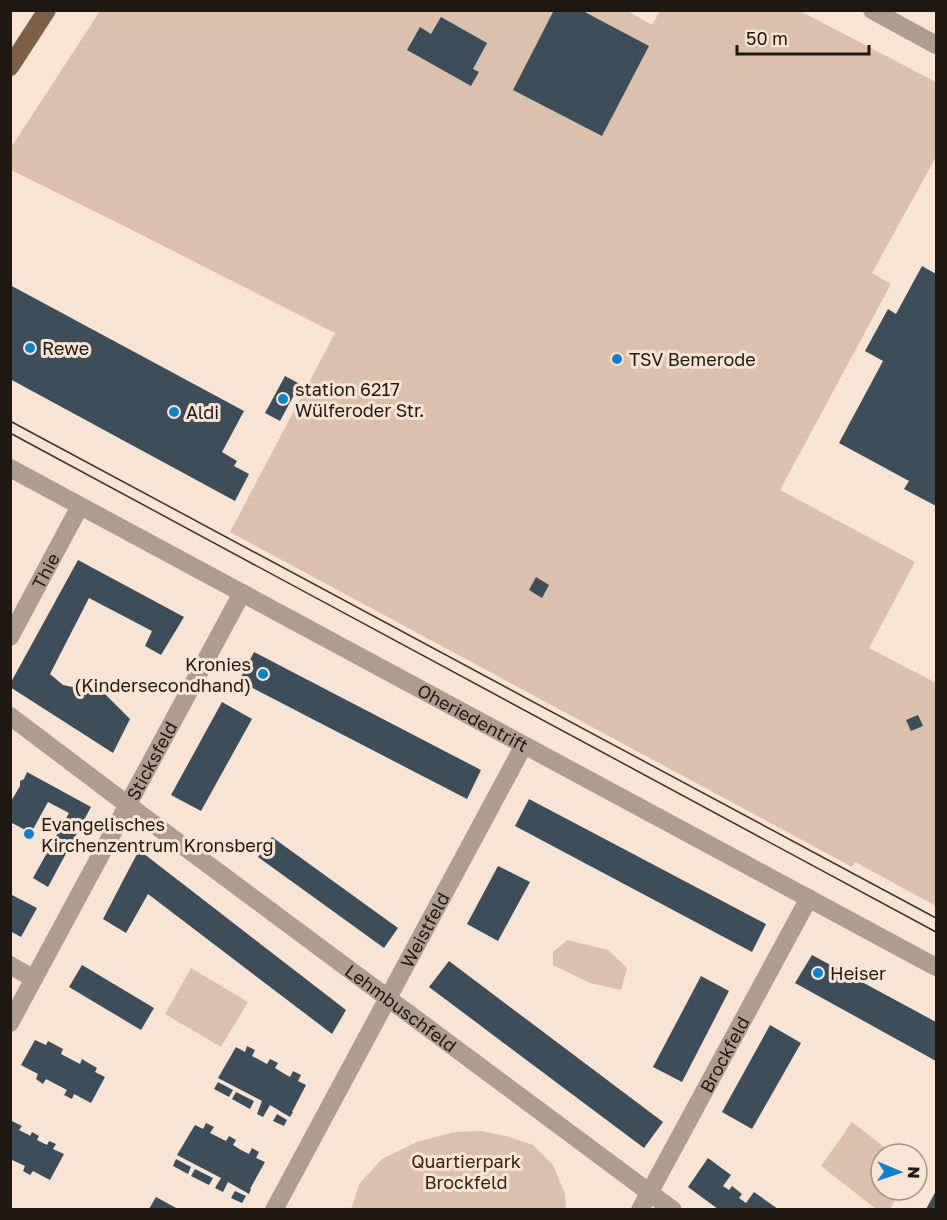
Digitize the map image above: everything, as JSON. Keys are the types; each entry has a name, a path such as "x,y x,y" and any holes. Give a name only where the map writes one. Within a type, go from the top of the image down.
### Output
{"main road":[{"path":"10,67 47,10"}],"street":[{"path":"872,10 936,45"},
{"name":"Oheriedentrift","path":"10,468 936,967"},
{"name":"Thie","path":"10,637 80,506"},
{"name":"Sticksfeld","path":"10,1023 242,593"},
{"path":"10,716 128,805"},
{"name":"Weistfeld","path":"274,1209 524,745"},
{"name":"Lehmbuschfeld","path":"128,805 673,1209"},
{"name":"Brockfeld","path":"640,1209 808,898"},
{"path":"10,965 34,979"}],"green space":[{"name":"TSV Bemerode","path":"626,10 652,25 660,11 800,11 936,82 936,157 872,273 891,284 780,490 915,562 869,648 936,683 936,906 855,862 852,867 230,532 335,333 11,170 10,149 100,11"},
{"path":"567,940 608,950 627,968 621,990 590,983 553,965 553,952"},
{"path":"191,968 248,1002 221,1047 165,1014"},
{"path":"852,1122 878,1142 869,1142 869,1202 894,1202 890,1209 876,1209 821,1166"},
{"name":"Quartierpark Brockfeld","path":"481,1131 533,1145 553,1165 565,1194 566,1209 351,1209 360,1183 382,1159 417,1142 454,1132"}],"building":[{"path":"554,10 581,10 649,46 602,136 513,90"},
{"path":"441,17 487,43 473,69 479,72 471,86 407,50 420,27 431,34"},
{"path":"922,266 936,274 936,506 904,489 909,481 839,443 883,361 865,351 888,309 896,314"},
{"path":"10,285 244,411 222,452 237,461 234,466 249,474 235,501 10,379"},
{"name":"station 6217 Wülferoder Str.","path":"285,376 300,384 280,421 265,413"},
{"path":"78,560 184,617 161,655 145,646 152,631 89,598 50,674 63,685 105,694 130,719 113,753 10,687"},
{"path":"536,577 549,585 542,598 529,590"},
{"path":"254,652 481,770 467,799 239,681"},
{"path":"222,702 252,719 201,811 171,795"},
{"path":"918,715 923,726 911,731 906,720"},
{"path":"27,772 91,807 48,887 33,878 69,813 48,802 31,833 10,822 10,803 20,786 20,781 24,779"},
{"path":"529,799 766,924 752,952 515,826"},
{"path":"272,837 398,928 384,948 258,857"},
{"path":"139,850 346,1010 332,1034 148,894 126,933 103,919"},
{"path":"498,866 530,882 498,941 467,924"},
{"path":"10,894 37,908 21,937 10,931"},
{"path":"812,955 936,1022 936,1061 795,983"},
{"path":"449,961 663,1122 644,1148 429,987"},
{"path":"82,965 154,1008 141,1030 69,987"},
{"path":"701,976 729,991 682,1082 653,1067"},
{"path":"770,1025 801,1043 752,1129 722,1112"},
{"path":"35,1040 46,1045 48,1041 63,1049 61,1054 80,1064 82,1059 97,1068 95,1072 105,1077 91,1103 74,1094 72,1099 64,1095 67,1090 46,1079 43,1084 36,1079 38,1074 21,1065"},
{"path":"247,1046 255,1050 252,1056 267,1064 270,1059 278,1063 275,1068 290,1077 293,1071 301,1075 298,1081 306,1085 290,1117 270,1105 263,1117 257,1114 262,1101 218,1078 236,1047 245,1052"},
{"path":"218,1082 233,1090 229,1097 214,1089"},
{"path":"236,1092 254,1101 250,1109 232,1099"},
{"path":"277,1114 287,1120 284,1126 273,1121"},
{"path":"10,1120 22,1126 19,1130 30,1136 32,1132 39,1136 37,1140 47,1145 49,1141 56,1144 53,1149 64,1154 50,1180 33,1171 30,1175 23,1171 25,1166 10,1159"},
{"path":"206,1123 214,1127 210,1133 226,1141 229,1136 236,1140 233,1145 241,1150 249,1154 252,1148 259,1152 256,1158 265,1162 249,1194 228,1182 223,1192 215,1188 221,1178 177,1155 195,1125 203,1129"},
{"path":"708,1158 731,1175 723,1186 729,1190 732,1186 742,1194 739,1198 746,1203 754,1192 778,1209 718,1209 688,1187"},
{"path":"176,1159 191,1167 188,1174 173,1166"},
{"path":"195,1169 213,1178 209,1185 191,1176"},
{"path":"235,1191 246,1196 242,1203 231,1198"},
{"path":"936,1191 936,1209 926,1209"},
{"path":"156,1197 178,1209 149,1209"}],"tram line":[{"path":"10,421 936,918"},
{"path":"10,433 936,932"}],"place":[{"name":"Rewe","path":"30,348"},
{"name":"TSV Bemerode","path":"617,359"},
{"name":"station 6217 Wülferoder Str.","path":"283,399"},
{"name":"Aldi","path":"174,412"},
{"name":"Kronies (Kindersecondhand)","path":"263,674"},
{"name":"Evangelisches Kirchenzentrum Kronsberg","path":"29,834"},
{"name":"Heiser","path":"818,973"}]}
